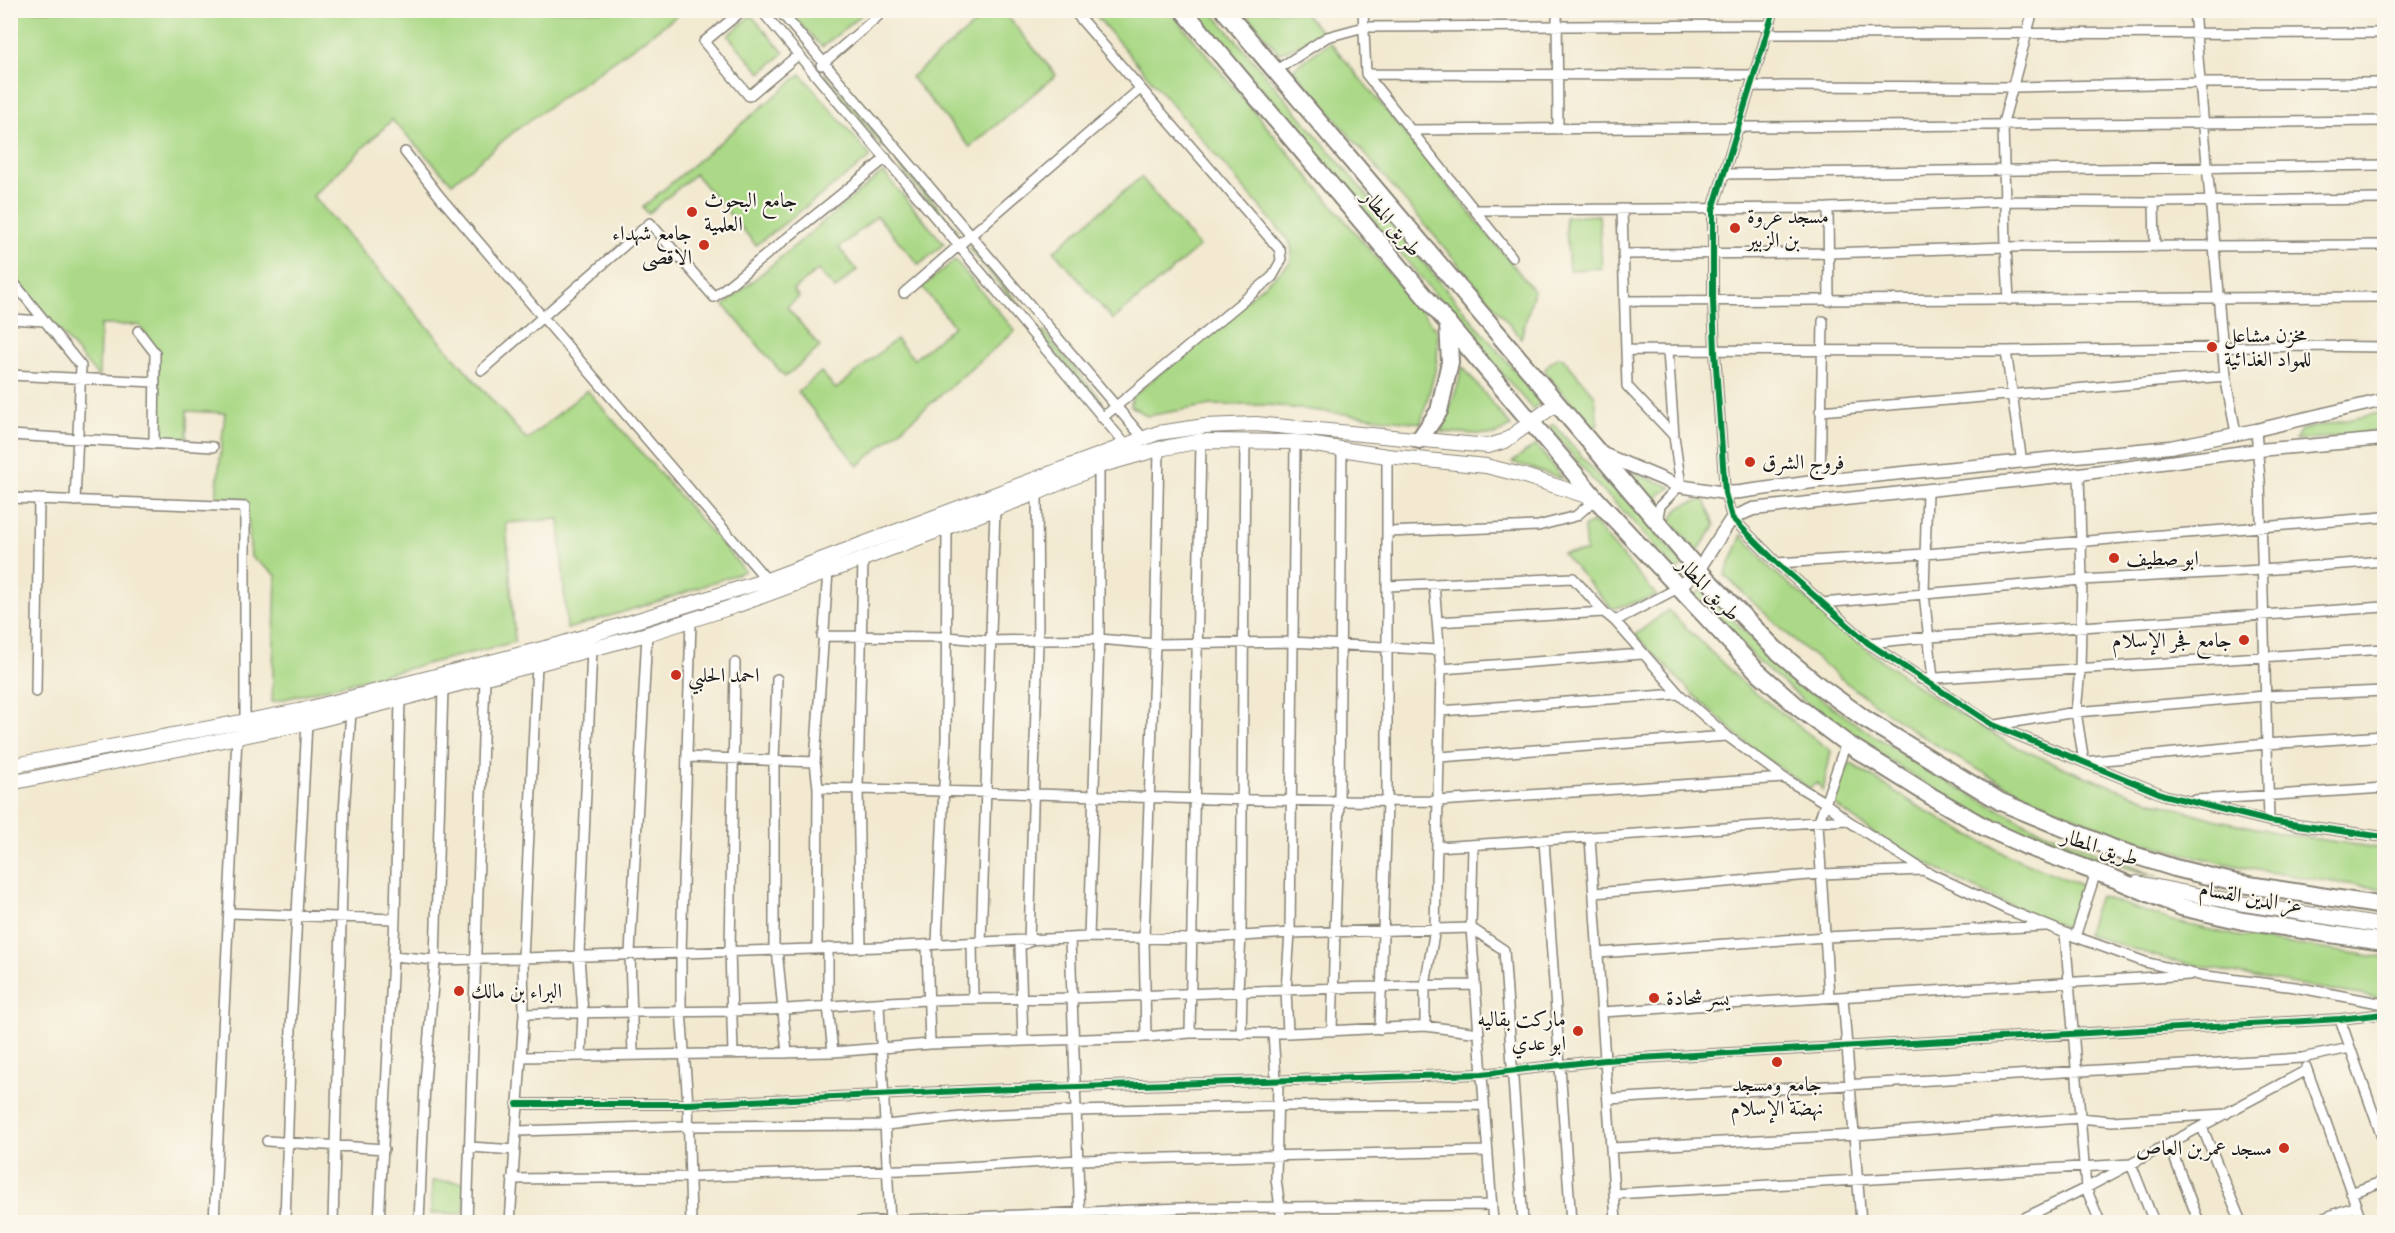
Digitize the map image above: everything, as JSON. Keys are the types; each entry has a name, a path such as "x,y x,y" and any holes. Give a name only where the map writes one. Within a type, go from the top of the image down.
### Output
{"highway":[{"name":"طريق المطار","path":"1183,10 1448,323 1530,424 1596,499 1756,670 1798,707 1846,743 1986,828 2026,846 2115,879"},
{"name":"طريق المطار","path":"1224,10 1698,570 1775,649 1818,686 1865,719 2001,802 2112,848 2175,868 2236,883 2385,906"},
{"path":"1419,440 1439,411 1450,362 1448,323"},
{"name":"عز الدين القسام","path":"2115,879 2181,907 2243,921 2385,942"}],"main road":[{"path":"1598,452 1679,486 1725,493 1820,481 2170,447 2385,400"},
{"path":"10,766 299,711 561,644 766,580 1158,433 1205,426 1256,424 1488,446 1505,441 1556,404"},
{"path":"1678,588 1698,570 1732,518 1753,509 2079,474 2259,450 2385,439"},
{"path":"10,783 307,723 647,634 691,621 947,528 1100,466 1159,449 1201,441 1295,442 1387,456 1486,466 1596,499"},
{"path":"1486,466 1488,446"},
{"name":"طريق المطار","path":"2115,879 2232,902 2385,926"}],"street":[{"path":"743,10 704,42 749,96 798,56"},
{"path":"760,10 1125,444"},
{"path":"779,10 1143,438"},
{"path":"812,72 885,10"},
{"path":"1073,10 1280,250 1281,261 1272,277 1102,418"},
{"path":"1363,10 1366,74 1512,257"},
{"path":"1557,10 1557,129"},
{"path":"1774,10 1713,209 1715,352 1725,493 1732,518 1777,563 1868,643 1993,725 2164,795 2269,821 2385,837"},
{"path":"2009,300 2003,123 2033,10"},
{"path":"2194,10 2225,376 2236,433"},
{"path":"1275,71 1327,37 1364,27 1557,25 2027,33 2385,33"},
{"path":"1366,74 1754,75"},
{"path":"1751,86 2013,87 2385,83"},
{"path":"904,293 960,247 1140,89"},
{"path":"1411,130 1737,129 2003,123 2385,121"},
{"path":"405,152 441,198 766,580"},
{"path":"482,370 650,224 714,297 886,158"},
{"path":"1723,174 2385,165"},
{"path":"1475,210 1828,208 2005,201 2210,202 2385,199"},
{"path":"2154,202 2155,247"},
{"path":"1828,208 1829,301"},
{"path":"1622,209 1627,387 1674,436"},
{"path":"1623,254 1829,253 2006,247 2385,245"},
{"path":"10,278 81,366 75,501"},
{"path":"1625,301 2385,297"},
{"path":"10,319 45,321"},
{"path":"1820,481 1823,321"},
{"path":"138,331 154,352 154,444"},
{"path":"1626,350 2006,351 2385,347"},
{"path":"1657,521 1660,506 1679,486 1680,479 1674,436 1668,351"},
{"path":"2006,351 2022,463"},
{"path":"10,375 155,382"},
{"path":"1820,411 2225,376"},
{"path":"2256,430 2259,450 2269,821"},
{"path":"10,435 213,447"},
{"path":"1190,1033 1201,441"},
{"path":"1241,1034 1242,994 1238,990 1241,936 1245,643 1245,441"},
{"path":"1288,1033 1286,990 1290,933 1291,642 1295,442"},
{"path":"1146,1037 1144,938 1155,644 1159,449"},
{"path":"1332,1030 1339,801 1342,449"},
{"path":"1380,1029 1387,801 1387,456"},
{"path":"1089,937 1099,639 1100,466"},
{"path":"2079,474 2082,580 2080,669 2076,712 2084,762"},
{"path":"1927,491 1924,593 1933,679"},
{"path":"1029,942 1038,641 1037,493"},
{"path":"10,498 245,507 245,721"},
{"path":"36,692 39,499"},
{"path":"1387,532 1538,526 1576,516 1596,499"},
{"path":"973,999 985,792 995,509"},
{"path":"1777,563 1925,554 2385,517"},
{"path":"930,1044 928,1000 944,793 948,637 947,528"},
{"path":"861,946 858,789 862,559"},
{"path":"1822,603 2082,580 2385,561"},
{"path":"817,948 818,788 815,762 828,572"},
{"path":"1387,586 1574,578 1679,694 1727,736 1784,778 1824,802 1847,820 1923,870 2048,926 2145,962 2198,975 2295,987 2385,1004"},
{"path":"1425,1026 1425,986 1435,929 1441,669 1434,584"},
{"path":"1615,621 1678,588"},
{"path":"1868,643 2385,607"},
{"path":"1437,622 1604,612"},
{"path":"691,621 681,953 681,1010 688,1104 691,1222"},
{"path":"633,1054 630,954 647,634"},
{"path":"822,636 948,637 990,641 1099,639 1155,644 1291,642 1439,650"},
{"path":"581,1056 583,1012 579,956 591,649"},
{"path":"1921,679 2385,649"},
{"path":"1441,669 1642,654"},
{"path":"734,1054 730,950 735,663"},
{"path":"510,1222 524,1014 523,958 537,664"},
{"path":"467,1222 485,678"},
{"path":"777,679 774,760 775,949 787,1053"},
{"path":"419,1222 425,1083 435,960 443,689"},
{"path":"1993,725 2076,712 2265,696 2385,691"},
{"path":"1440,711 1679,694"},
{"path":"380,1222 395,919 400,699"},
{"path":"333,1222 337,1146 344,812 351,712"},
{"path":"285,1222 296,916 307,723"},
{"path":"214,1222 237,736"},
{"path":"1439,757 1727,736"},
{"path":"2084,762 2266,744 2385,736"},
{"path":"1829,998 1818,824 1846,743"},
{"path":"688,757 815,762"},
{"path":"818,788 1094,797 1438,801 1784,778"},
{"path":"2187,801 2385,788"},
{"path":"1437,847 1818,824 1847,820"},
{"path":"1590,838 1616,1222"},
{"path":"1544,841 1570,1222"},
{"path":"1473,845 1471,928 1493,1222"},
{"path":"1594,892 1822,874 1923,870"},
{"path":"2075,937 2096,872"},
{"path":"229,913 395,919"},
{"path":"1598,953 1826,937 2048,926"},
{"path":"393,956 435,960 523,958 1029,942 1089,937 1192,939 1290,933 1471,928 1504,950 1523,1222"},
{"path":"2065,933 2086,1188 2100,1222"},
{"path":"1070,939 1079,1218"},
{"path":"1023,1040 1020,946 1029,942"},
{"path":"828,948 828,1006 833,1052"},
{"path":"1602,1012 2198,975"},
{"path":"524,1014 731,1011 928,1000 1073,998 1238,990 1335,989 1381,985 1476,985"},
{"path":"1843,997 1861,1222"},
{"path":"879,1004 890,1222"},
{"path":"517,1104 688,1104 1075,1087 1482,1074 1605,1060 2340,1019 2385,1014"},
{"path":"2340,1019 2385,1143"},
{"path":"521,1057 833,1052 930,1044 1146,1037 1190,1033 1273,1034 1425,1026 1479,1033"},
{"path":"1273,1034 1278,1083 1276,1179 1282,1222"},
{"path":"1608,1099 2302,1058 2350,1048"},
{"path":"2302,1058 2362,1222"},
{"path":"2003,1222 2031,1220 2086,1188 2307,1070"},
{"path":"517,1131 688,1126 886,1125 981,1115 1076,1111 1278,1106 1484,1105"},
{"path":"1611,1148 1854,1135 2079,1118 2112,1121 2226,1114"},
{"path":"2202,1127 2241,1222"},
{"path":"267,1142 384,1149"},
{"path":"2169,1144 2199,1222"},
{"path":"470,1147 515,1150"},
{"path":"512,1179 690,1177 1078,1160 1488,1151"},
{"path":"1614,1194 2131,1164"},
{"path":"2131,1164 2154,1222"},
{"path":"2351,1193 2385,1181"},
{"path":"858,1222 1079,1218 1281,1207 1492,1204"},
{"path":"2313,1222 2356,1206"}],"green space":[{"path":"10,11 684,11 516,130 452,183 392,120 313,196 527,440 587,390 745,571 672,597 567,629 559,519 506,523 515,642 272,702 276,575 251,557 246,499 216,497 225,413 187,411 187,438 158,438 158,352 139,325 100,325 99,378 11,273"},
{"path":"789,11 866,11 822,47"},
{"path":"991,11 1003,11 1056,75 970,147 911,77"},
{"path":"1092,11 1170,11 1436,329 1438,352 1421,423 1268,405 1211,405 1147,416 1131,406 1132,397 1290,263 1292,252 1290,242"},
{"path":"1195,11 1211,11 1225,27 1541,402 1533,410"},
{"path":"1244,11 1303,11 1324,35 1279,53"},
{"path":"751,15 784,53 761,73 728,36"},
{"path":"1330,42 1534,291 1521,338 1293,69"},
{"path":"801,74 871,157 756,245 695,174 648,214 643,207"},
{"path":"825,74 886,146 883,148 823,76"},
{"path":"899,161 958,231 956,233 896,163"},
{"path":"883,172 944,244 919,265 877,216 839,248 857,270 835,289 818,270 793,290 799,297 787,307 820,347 785,377 724,305"},
{"path":"1141,177 1199,247 1113,320 1054,251"},
{"path":"1599,215 1602,268 1569,270 1565,217"},
{"path":"971,246 1030,317 1028,319 969,248"},
{"path":"955,260 1015,331 858,466 798,392 821,372 836,389 896,339 914,359 954,326 922,287"},
{"path":"1044,332 1103,402 1099,405 1040,334"},
{"path":"1558,357 1563,358 1595,396 1598,425 1593,428 1546,374 1545,369"},
{"path":"1462,366 1511,426 1494,435 1441,432 1458,385"},
{"path":"2384,412 2384,431 2295,441 2301,430"},
{"path":"1554,424 1600,478 1636,508 1683,565 1676,571 1628,516 1597,485 1549,427"},
{"path":"1536,445 1563,479 1512,462"},
{"path":"1630,472 1672,487 1660,494 1654,504 1629,474"},
{"path":"1705,500 1715,526 1697,552 1671,521 1684,505"},
{"path":"1593,522 1657,596 1612,609 1562,553 1586,552 1584,527"},
{"path":"1742,535 1771,569 1874,655 1937,700 2010,744 2079,774 2146,799 2214,819 2284,834 2384,849 2384,889 2303,878 2171,850 2108,830 1987,775 1930,741 1823,664 1725,575"},
{"path":"1702,589 1769,655 1812,692 1859,726 1945,781 2033,827 2158,877 2029,838 1991,821 1938,792 1852,736 1804,701 1761,664 1694,595"},
{"path":"1668,610 1744,684 1831,751 1823,791 1817,783 1809,788 1755,751 1695,696 1635,635"},
{"path":"1850,763 1929,813 2007,855 2083,886 2070,929 2016,908 1883,840 1830,801"},
{"path":"2099,896 2176,922 2237,936 2384,958 2384,999 2165,959 2086,934"},
{"path":"432,1181 465,1182 464,1214 431,1213"}],"cycle path":[{"path":"1774,10 1713,209 1715,352 1725,493 1732,518 1777,563 1868,643 1993,725 2164,795 2269,821 2384,837"},
{"path":"517,1104 688,1104 982,1090 1482,1074 1605,1060 2340,1019 2384,1014"}],"place":[{"name":"جامع البحوث العلمية","path":"692,212"},
{"name":"مسجد عروة بن الزبير","path":"1735,228"},
{"name":"جامع شهداء الاقصى","path":"704,245"},
{"name":"مخزن مشاعل للمواد الغذائية","path":"2212,347"},
{"name":"فروج الشرق","path":"1750,462"},
{"name":"ابو صطيف","path":"2114,558"},
{"name":"جامع فجر الإسلام","path":"2244,640"},
{"name":"احمد الحلبي","path":"676,675"},
{"name":"البراء بن مالك","path":"459,991"},
{"name":"يسر شحادة","path":"1654,998"},
{"name":"ماركت بقاليه ابو عدي","path":"1578,1031"},
{"name":"جامع ومسجد نهضة الإسلام","path":"1777,1062"},
{"name":"مسجد عمربن العاص","path":"2284,1148"}]}
